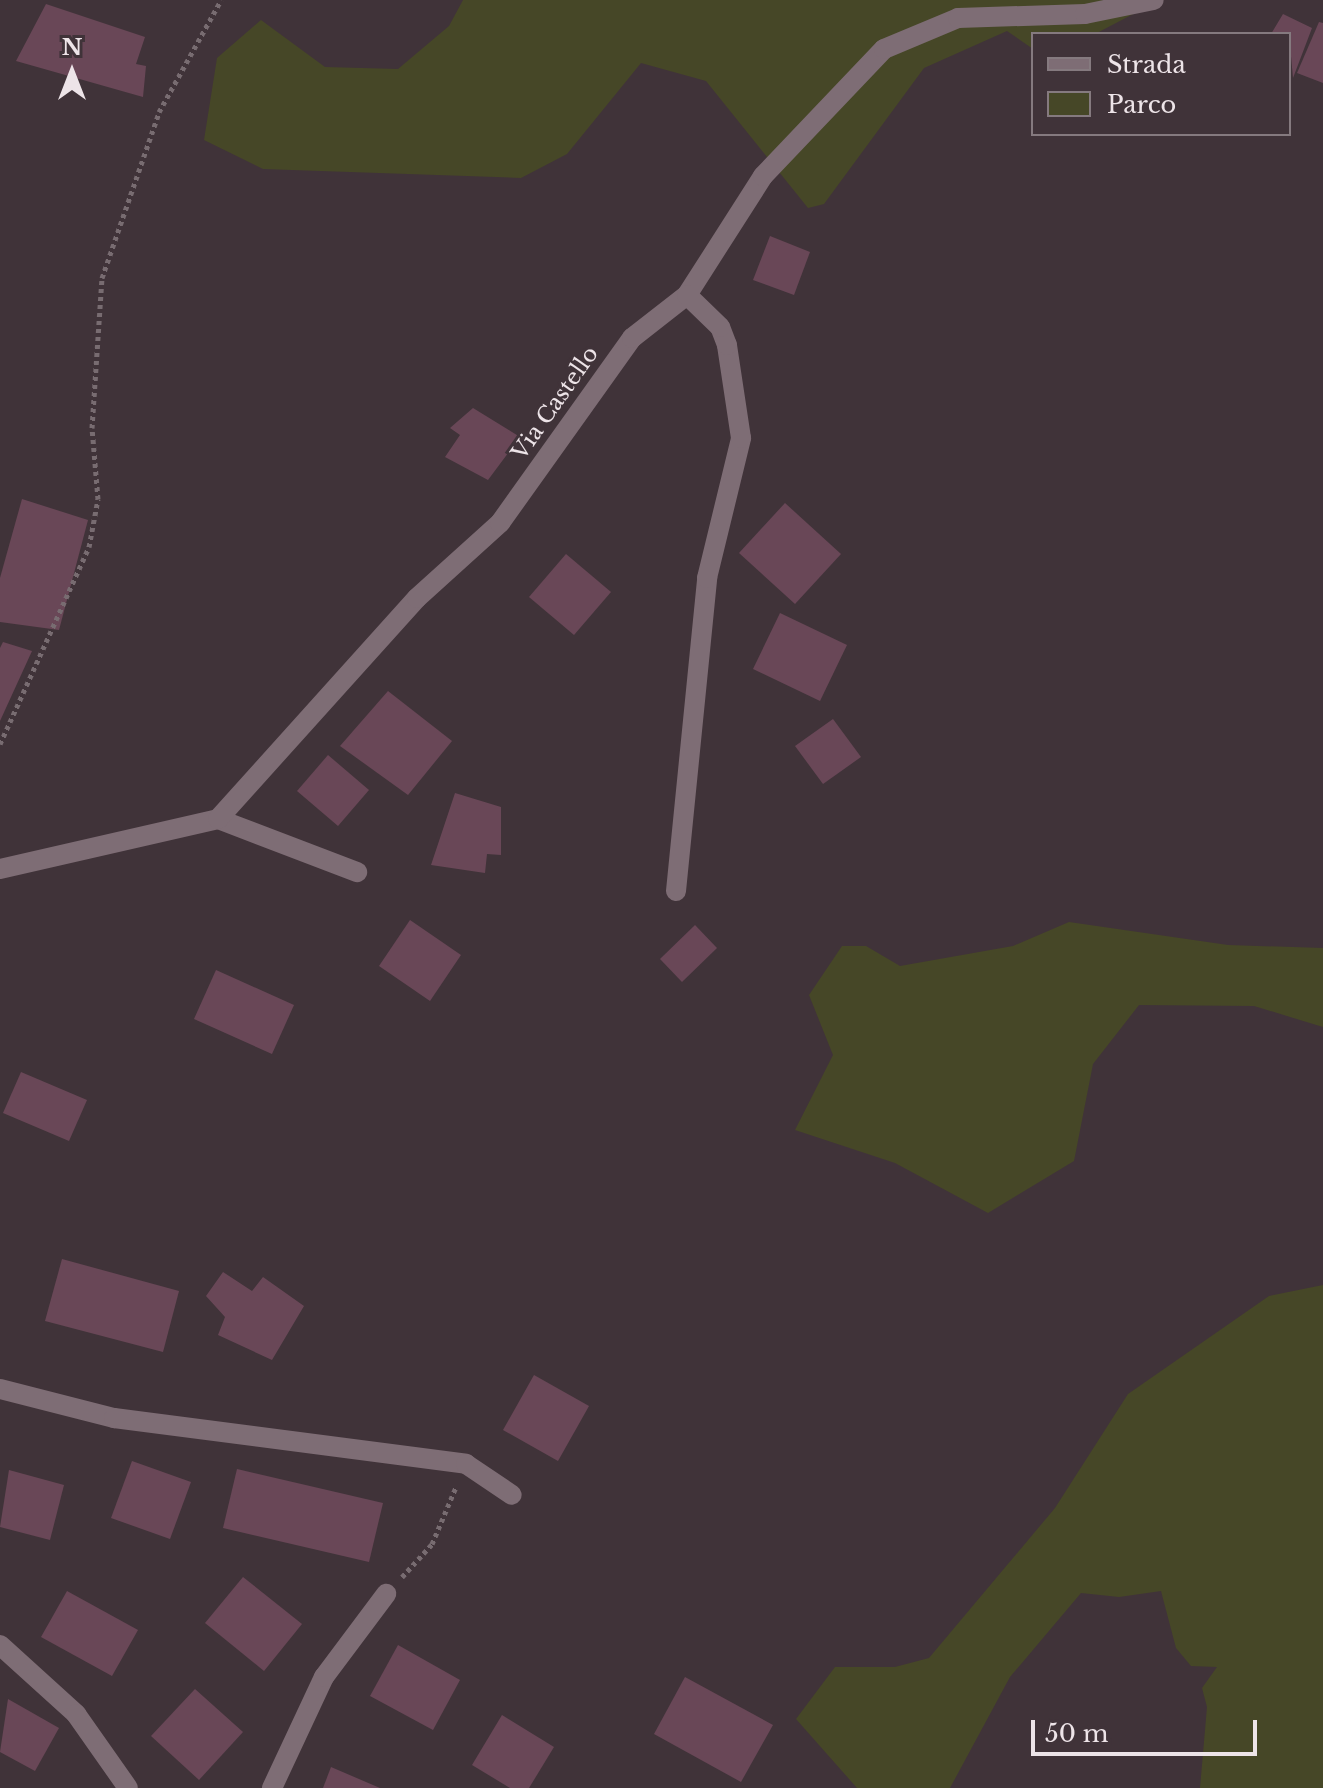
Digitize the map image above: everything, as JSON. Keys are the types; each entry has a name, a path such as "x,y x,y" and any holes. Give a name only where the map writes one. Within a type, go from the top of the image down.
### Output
{"street":[{"name":"Via Castello","path":"218,819 417,598 500,523 632,338 687,295 763,176 884,49 958,18 1085,14 1154,0"},
{"path":"676,891 707,578 741,438 727,345 720,327 687,295"},
{"path":"0,869 218,819 357,872"},
{"path":"0,1389 114,1418 466,1464 512,1495"},
{"path":"272,1788 324,1677 386,1594"},
{"path":"0,1645 76,1714 128,1788"}],"path":[{"path":"0,744 89,547 98,499 92,428 102,278 159,112 221,0"},
{"path":"386,1594 432,1544 466,1464"}],"green space":[{"path":"463,0 1160,0 1099,32 1031,32 1031,48 1007,31 924,68 824,204 808,208 706,81 641,63 567,154 521,178 263,169 204,140 217,58 261,20 325,67 398,69 449,26"},
{"path":"1069,922 1228,945 1323,948 1323,1027 1254,1006 1139,1005 1093,1064 1074,1161 988,1213 895,1163 795,1130 833,1055 809,995 842,946 866,946 900,966 1013,946"},
{"path":"1323,1285 1323,1788 1200,1788 1207,1707 1202,1688 1217,1667 1191,1666 1176,1648 1161,1591 1119,1597 1081,1593 1010,1677 950,1788 857,1788 796,1719 835,1667 895,1667 929,1658 1055,1508 1128,1394 1269,1296"}],"building":[{"path":"46,4 145,37 136,64 146,66 143,97 16,61"},
{"path":"1283,14 1312,28 1293,78 1291,32 1272,32"},
{"path":"1319,22 1323,23 1323,83 1297,73"},
{"path":"770,236 810,252 794,295 753,280"},
{"path":"473,408 520,437 488,480 445,457 460,435 450,428"},
{"path":"22,499 88,520 59,630 0,622 0,578"},
{"path":"785,503 841,554 795,604 739,553"},
{"path":"566,554 611,592 574,635 529,597"},
{"path":"780,613 847,645 820,701 753,669"},
{"path":"3,642 32,651 0,721 0,648"},
{"path":"388,691 452,741 408,795 340,746"},
{"path":"833,719 861,757 823,784 795,746"},
{"path":"328,755 369,790 338,826 297,791"},
{"path":"455,793 501,807 501,855 487,854 485,873 431,865"},
{"path":"410,920 461,955 430,1001 379,966"},
{"path":"695,925 717,948 682,982 660,959"},
{"path":"216,970 294,1005 272,1054 194,1019"},
{"path":"21,1072 87,1100 69,1141 3,1113"},
{"path":"62,1259 179,1291 163,1352 45,1321"},
{"path":"223,1272 252,1291 263,1277 304,1306 272,1360 218,1335 225,1317 206,1296"},
{"path":"534,1375 589,1406 558,1461 503,1430"},
{"path":"132,1461 191,1482 170,1539 111,1518"},
{"path":"237,1469 383,1503 369,1562 223,1528"},
{"path":"9,1470 64,1485 50,1540 0,1527"},
{"path":"243,1577 302,1624 264,1671 205,1623"},
{"path":"67,1591 138,1630 112,1676 41,1637"},
{"path":"398,1645 460,1680 433,1730 370,1696"},
{"path":"685,1677 773,1725 741,1782 654,1734"},
{"path":"195,1689 243,1732 199,1780 151,1736"},
{"path":"8,1699 59,1728 35,1771 0,1752"},
{"path":"502,1715 554,1747 529,1788 510,1788 472,1765"},
{"path":"331,1767 380,1788 323,1788"}]}
